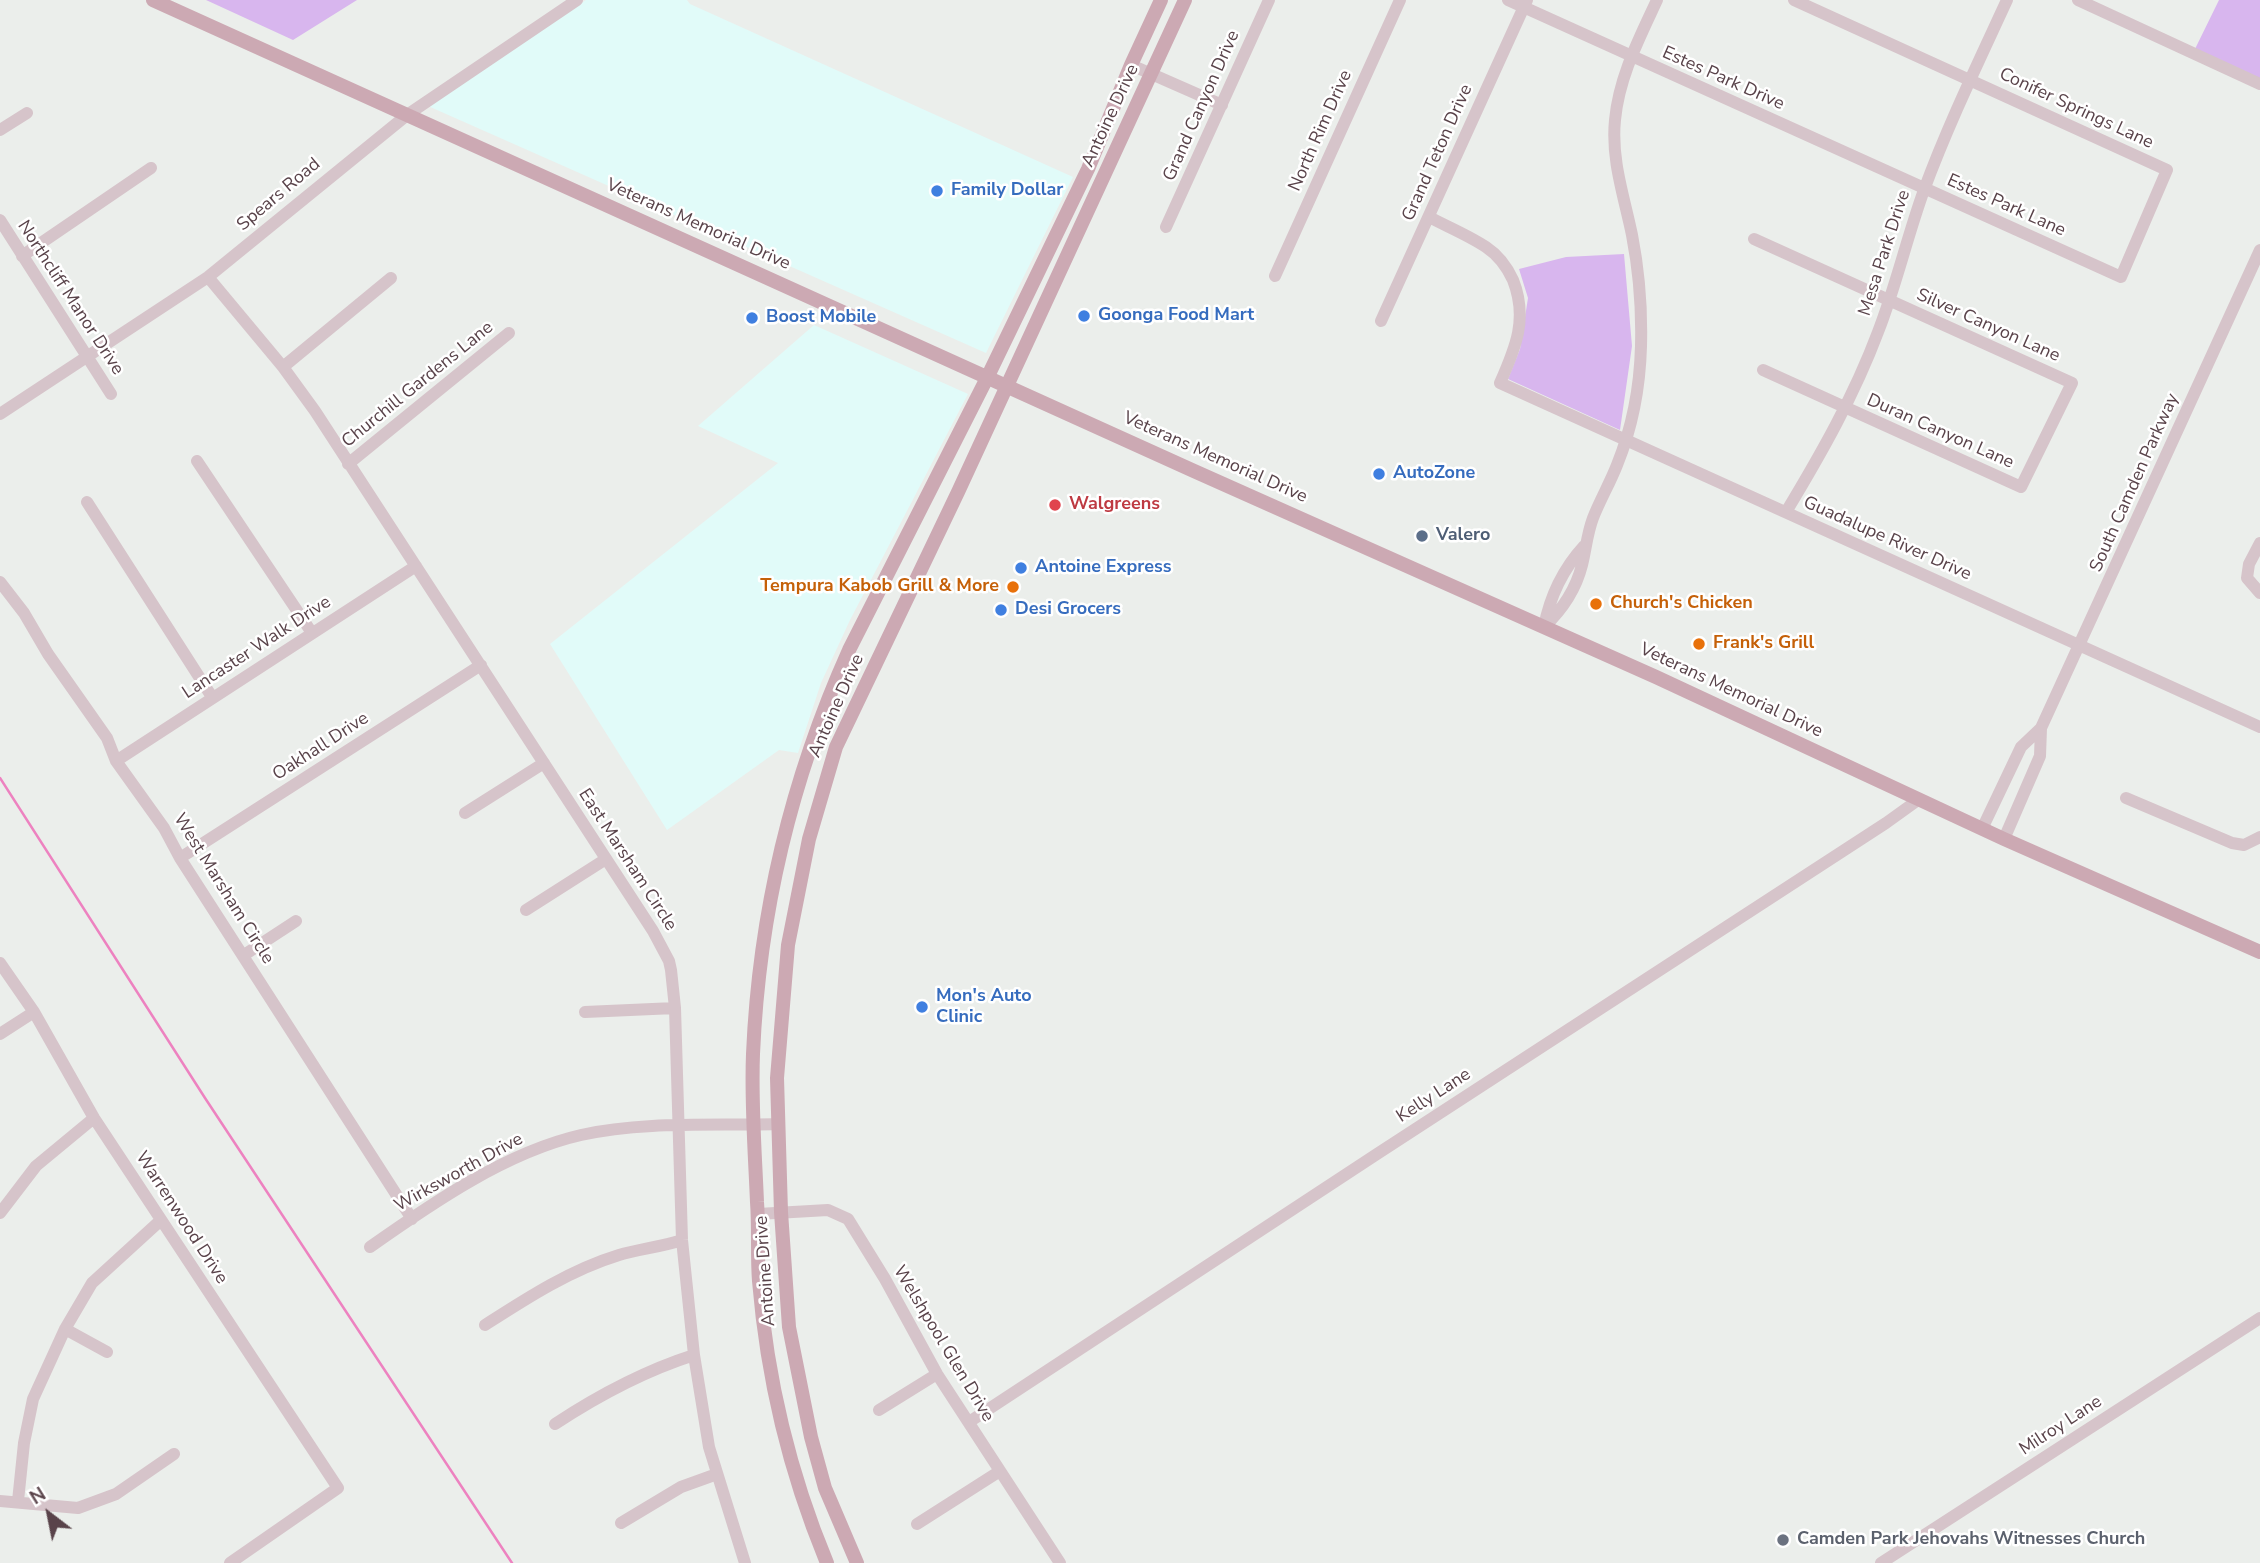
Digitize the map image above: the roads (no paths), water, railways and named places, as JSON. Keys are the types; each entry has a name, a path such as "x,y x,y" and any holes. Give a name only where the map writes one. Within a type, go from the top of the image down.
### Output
{"main road":[{"name":"Veterans Memorial Drive","path":"153,0 1709,701 2004,839 2260,951"},
{"name":"Antoine Drive","path":"827,1563 801,1495 786,1442 763,1321 759,1279 753,1058 758,988 777,866 801,775 830,691 988,378 1078,191 1161,0"},
{"name":"Antoine Drive","path":"857,1563 825,1488 811,1437 789,1328 781,1212 777,1078 788,945 809,839 836,747 1007,387 1185,0"},
{"path":"1078,191 1094,198"},
{"path":"786,1442 811,1437"}],"street":[{"name":"Spears Road","path":"0,414 208,276 407,115 577,0"},
{"name":"Grand Canyon Drive","path":"1166,227 1269,0"},
{"name":"North Rim Drive","path":"1275,276 1400,0"},
{"name":"Estes Park Drive","path":"1508,0 1526,4 1632,56 1924,189"},
{"path":"1544,627 1547,609 1556,587 1570,561 1584,545 1626,439 1640,371 1641,309 1636,257 1617,175 1615,123 1619,94 1632,56 1657,0"},
{"name":"Conifer Springs Lane","path":"1794,0 2167,170"},
{"name":"Mesa Park Drive","path":"1786,512 1817,461 1862,371 1889,300 1924,189 2007,0"},
{"path":"2078,0 2097,4 2260,84"},
{"name":"Grand Teton Drive","path":"1381,321 1526,4"},
{"path":"1131,65 1222,105"},
{"path":"0,131 27,113"},
{"path":"22,256 151,168"},
{"name":"Estes Park Lane","path":"1924,189 2121,277 2167,170"},
{"name":"Guadalupe River Drive","path":"1429,217 1485,246 1500,259 1510,274 1520,299 1521,319 1518,339 1500,383 2260,727"},
{"name":"Northcliff Manor Drive","path":"0,220 111,394"},
{"name":"Silver Canyon Lane","path":"1754,239 2071,383 2021,487"},
{"name":"South Camden Parkway","path":"1982,829 2021,747 2041,729 2260,250"},
{"name":"East Marsham Circle","path":"208,276 283,367 315,411 653,931 669,961 674,1008 682,1240 694,1355 709,1447 745,1563"},
{"path":"283,367 391,278"},
{"name":"Churchill Gardens Lane","path":"348,464 509,333"},
{"name":"Duran Canyon Lane","path":"1763,370 2021,487"},
{"path":"197,461 312,634"},
{"path":"87,502 212,697"},
{"path":"2260,543 2249,564 2247,578 2260,593"},
{"name":"Lancaster Walk Drive","path":"116,761 416,566"},
{"name":"West Marsham Circle","path":"0,582 24,613 48,654 107,738 116,761 164,828 180,858 412,1219"},
{"name":"Oakhall Drive","path":"180,858 481,665"},
{"name":"South Camden Parkway","path":"2004,839 2040,755 2041,729"},
{"path":"465,813 544,763"},
{"path":"2126,797 2232,843 2244,845 2260,837"},
{"name":"Kelly Lane","path":"969,1422 1886,824 1918,800"},
{"path":"526,910 606,859"},
{"path":"244,956 296,921"},
{"name":"Warrenwood Drive","path":"0,963 34,1012 94,1118 338,1488 230,1563"},
{"path":"585,1012 674,1008"},
{"path":"0,1034 34,1012"},
{"path":"0,1213 36,1166 94,1118"},
{"name":"Wirksworth Drive","path":"370,1247 498,1167 556,1142 606,1130 678,1125 778,1124"},
{"name":"Welshpool Glen Drive","path":"758,1214 828,1210 848,1219 885,1279 937,1374 1060,1563"},
{"path":"18,1501 24,1443 33,1399 65,1329 92,1283 162,1220"},
{"path":"485,1325 543,1289 584,1268 617,1256 682,1240"},
{"name":"Milroy Lane","path":"1881,1563 2260,1318"},
{"path":"65,1329 107,1352"},
{"path":"555,1424 647,1372 694,1355"},
{"path":"879,1410 937,1374"},
{"path":"0,1501 78,1508 116,1494 174,1454"},
{"path":"917,1524 1000,1471"},
{"path":"621,1523 681,1488 717,1474"}],"waterway":[{"path":"0,778 205,1098 512,1563"}],"place":[{"name":"Family Dollar","path":"937,191"},
{"name":"Goonga Food Mart","path":"1084,316"},
{"name":"Boost Mobile","path":"752,318"},
{"name":"AutoZone","path":"1379,474"},
{"name":"Walgreens","path":"1055,505"},
{"name":"Valero","path":"1422,536"},
{"name":"Antoine Express","path":"1021,568"},
{"name":"Tempura Kabob Grill & More","path":"1013,587"},
{"name":"Church's Chicken","path":"1596,604"},
{"name":"Desi Grocers","path":"1001,610"},
{"name":"Frank's Grill","path":"1699,644"},
{"name":"Mon's Auto Clinic","path":"922,1007"},
{"name":"Camden Park Jehovahs Witnesses Church","path":"1783,1540"}]}
